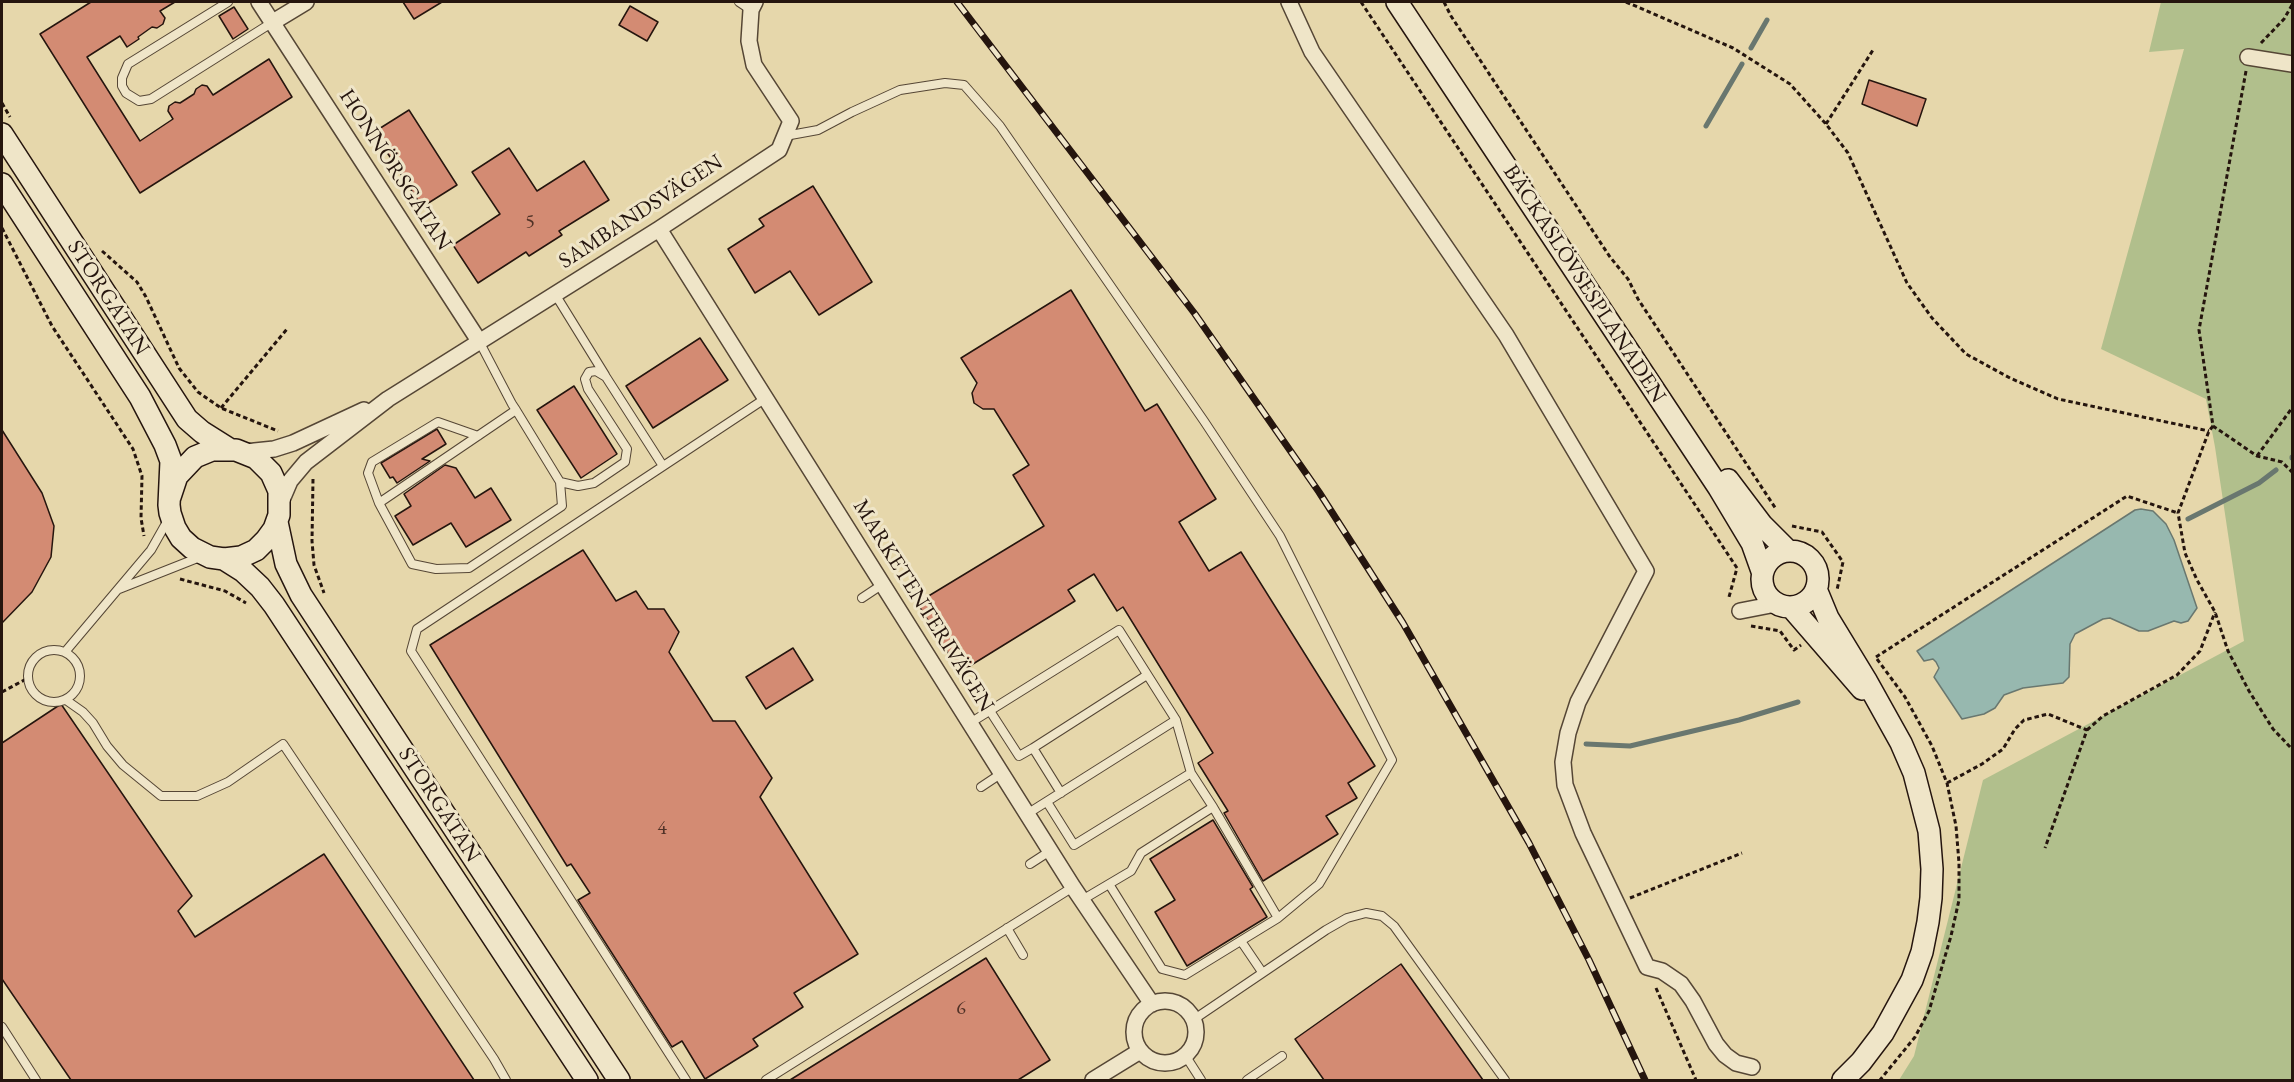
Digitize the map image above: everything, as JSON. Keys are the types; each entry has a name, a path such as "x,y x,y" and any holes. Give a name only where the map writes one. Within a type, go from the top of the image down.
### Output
{"main road":[{"name":"BÄCKASLÖVSESPLANADEN","path":"1397,2 1719,488 1752,543 1762,571"},
{"name":"BÄCKASLÖVSESPLANADEN","path":"1413,2 1729,481 1762,525 1787,550"},
{"name":"STORGATAN","path":"8,128 187,419 202,432 260,461 271,473 279,491 278,514 286,564 301,595 619,1080"},
{"name":"STORGATAN","path":"2,184 140,397 165,445 171,461 170,505 175,528 181,538 192,548 243,571 260,586 587,1080"},
{"path":"170,505 177,477 190,460 207,451 237,450"},
{"path":"214,557 241,557 256,550 266,540 278,514"},
{"path":"1784,605 1806,602 1816,589 1818,574 1811,560 1799,552 1787,550 1773,555 1766,562 1762,571 1763,590 1784,605 1884,715"},
{"path":"1816,589 1828,618 1901,743 1914,774 1929,831 1931,898 1922,952 1900,1005 1883,1033 1861,1062 1843,1080"}],"street":[{"name":"HONNÖRSGATAN","path":"259,2 479,341"},
{"path":"273,22 306,2"},
{"path":"1289,2 1312,52 1506,335 1646,571 1578,702 1568,733 1563,762 1565,786 1583,833 1647,967 1662,971 1681,984 1716,1044 1725,1055 1736,1063 1752,1067"},
{"path":"748,4 749,41 754,64 790,121 785,136"},
{"path":"2248,57 2292,64"},
{"name":"SAMBANDSVÄGEN","path":"278,514 290,481 306,462 388,399 659,229 779,150 785,136"},
{"name":"MARKETENTERIVÄGEN","path":"659,229 1050,851 1152,1004"},
{"name":"SAMBANDSVÄGEN","path":"237,450 274,449 293,443 388,399"},
{"path":"1740,611 1784,605"},
{"path":"1171,1002 1188,1011 1193,1020 1195,1039 1192,1048 1177,1061 1156,1062 1147,1058 1136,1043 1135,1025 1138,1016 1152,1004 1171,1002"},
{"path":"1093,1080 1140,1051"}],"lane":[{"path":"228,2 128,64 122,78 122,86 126,93 139,100 151,99 273,22"},
{"path":"785,136 818,130 900,90 945,83 964,85 1000,126 1204,421 1280,536 1392,759 1318,884 1278,918 1185,975 1162,969 1109,884"},
{"path":"555,294 663,466"},
{"path":"478,436 438,422 372,462 368,473 379,503 412,564 436,569 469,568 562,506 560,482 516,410 479,341"},
{"path":"560,482 578,486 594,483 625,462 627,449 588,389 585,379 589,372 596,371 606,377"},
{"path":"686,1080 411,651 417,629 766,398"},
{"path":"379,503 516,410"},
{"path":"65,652 151,550 164,530 170,505"},
{"path":"118,590 214,557"},
{"path":"862,598 883,584"},
{"path":"970,723 1119,630 1176,720 1191,772 1278,918"},
{"path":"47,651 65,652 77,663 80,680 78,688 66,700 50,702 40,698 30,687 28,678 33,661 47,651"},
{"path":"990,711 1019,756 1147,675"},
{"path":"66,700 83,712 123,765 161,796 197,796 228,782 283,744 506,1080"},
{"path":"1027,814 1176,720"},
{"path":"1033,748 1061,793"},
{"path":"1047,802 1074,845 1191,772"},
{"path":"981,787 1002,773"},
{"path":"1082,900 1131,871 1141,853 1213,807"},
{"path":"1030,864 1050,851"},
{"path":"766,1080 1073,887"},
{"path":"1193,1020 1262,972 1347,918 1366,913 1382,916 1394,926 1505,1080"},
{"path":"1007,928 1023,954"},
{"path":"1241,941 1262,972"},
{"path":"2,1027 36,1080"},
{"path":"1185,1056 1201,1080"},
{"path":"1247,1080 1282,1056"}],"path":[{"path":"1361,2 1737,568 1729,597 1752,627 1780,631 1794,650"},
{"path":"1444,2 1610,257 1628,279 1638,299 1780,514"},
{"path":"1626,2 1733,48 1790,84 1826,124 1848,153 1907,283 1932,318 1966,354 2010,378 2058,399 2209,431"},
{"path":"2292,5 2284,20 2248,57 2199,330 2213,426 2209,431 2178,513 2185,553 2215,612 2228,651 2273,729 2292,749"},
{"path":"1826,124 1872,50"},
{"path":"2,103 8,128"},
{"path":"2,228 52,326 133,449 142,476 141,518 146,541"},
{"path":"98,248 137,282 179,368 198,392 221,408 288,435"},
{"path":"221,408 287,329"},
{"path":"2258,456 2292,408"},
{"path":"2213,426 2258,456 2282,462 2292,472"},
{"path":"312,474 314,566 326,596"},
{"path":"1876,657 2127,496 2178,513"},
{"path":"1787,525 1822,532 1843,562 1836,597"},
{"path":"2045,848 2087,730 2103,716 2177,675 2200,651 2215,612"},
{"path":"2,692 28,678"},
{"path":"1947,783 1982,764 2003,749 2015,729 2024,720 2048,714 2087,730"},
{"path":"1617,903 1743,853"},
{"path":"1647,967 1696,1080"}],"green space":[{"path":"2161,2 2292,2 2292,1080 1899,1080 1914,1056 1983,780 2244,641 2206,399 2101,349 2184,49 2149,52"}],"water":[{"path":"2135,510 2153,511 2166,524 2174,540 2197,608 2188,621 2181,623 2174,621 2148,631 2139,631 2110,618 2103,619 2075,634 2070,644 2069,677 2063,683 2023,688 2004,695 1995,708 1984,714 1962,719 1934,677 1939,668 1936,662 1933,659 1924,661 1917,651"}],"building":[{"path":"91,2 175,2 160,11 165,18 163,24 157,28 152,27 127,47 120,36 87,57 140,141 173,119 168,111 169,106 175,102 180,103 194,94 196,89 202,85 207,86 213,95 269,59 292,97 140,193 40,34"},
{"path":"403,2 442,2 414,19"},
{"path":"630,6 658,22 647,41 619,25"},
{"path":"234,7 248,29 233,39 219,16"},
{"path":"1869,80 1926,99 1917,126 1862,104"},
{"path":"409,110 457,185 422,207 374,132"},
{"path":"509,148 537,191 584,161 609,200 559,231 562,235 529,256 526,252 478,283 453,245 500,214 472,172"},
{"path":"813,186 872,282 819,315 790,271 755,293 728,249 764,226 759,219"},
{"path":"1071,290 1145,411 1157,404 1216,499 1179,522 1209,571 1241,552 1375,766 1348,783 1357,798 1326,816 1338,834 1263,881 1224,813 1228,811 1198,763 1213,753 1123,607 1117,611 1094,574 1068,590 1075,601 960,672 917,603 1044,526 1013,475 1029,465 994,409 983,409 974,403 972,393 977,383 961,358"},
{"path":"700,338 728,380 653,428 626,386"},
{"path":"574,386 617,454 581,478 537,410"},
{"path":"437,429 446,444 422,459 430,461 397,483 393,477 390,478 381,463"},
{"path":"2,430 42,493 54,526 51,557 32,592 2,623"},
{"path":"445,465 456,468 475,498 491,488 511,520 466,547 451,523 413,545 395,516 411,506 404,494"},
{"path":"583,550 616,601 636,591 648,609 664,609 679,632 669,652 713,721 735,721 772,778 760,797 858,954 794,993 803,1007 753,1039 758,1046 705,1079 682,1041 672,1047 578,900 590,893 571,864 567,866 430,645"},
{"path":"793,648 813,680 766,709 746,677"},
{"path":"61,704 192,896 178,911 195,937 324,854 474,1080 71,1080 2,979 2,743"},
{"path":"1213,820 1253,887 1250,889 1267,917 1187,966 1155,912 1175,900 1150,859"},
{"path":"986,958 1050,1060 1018,1080 790,1080"},
{"path":"1401,964 1483,1080 1324,1080 1295,1039"}],"waterway":[{"path":"1751,48 1767,20"},
{"path":"1706,126 1742,64"},
{"path":"2188,519 2259,483 2276,470"},
{"path":"1586,744 1630,746 1739,720 1798,702"}],"railway":[{"path":"957,2 1195,314 1319,492 1403,623 1529,843 1589,960 1645,1080"}]}
